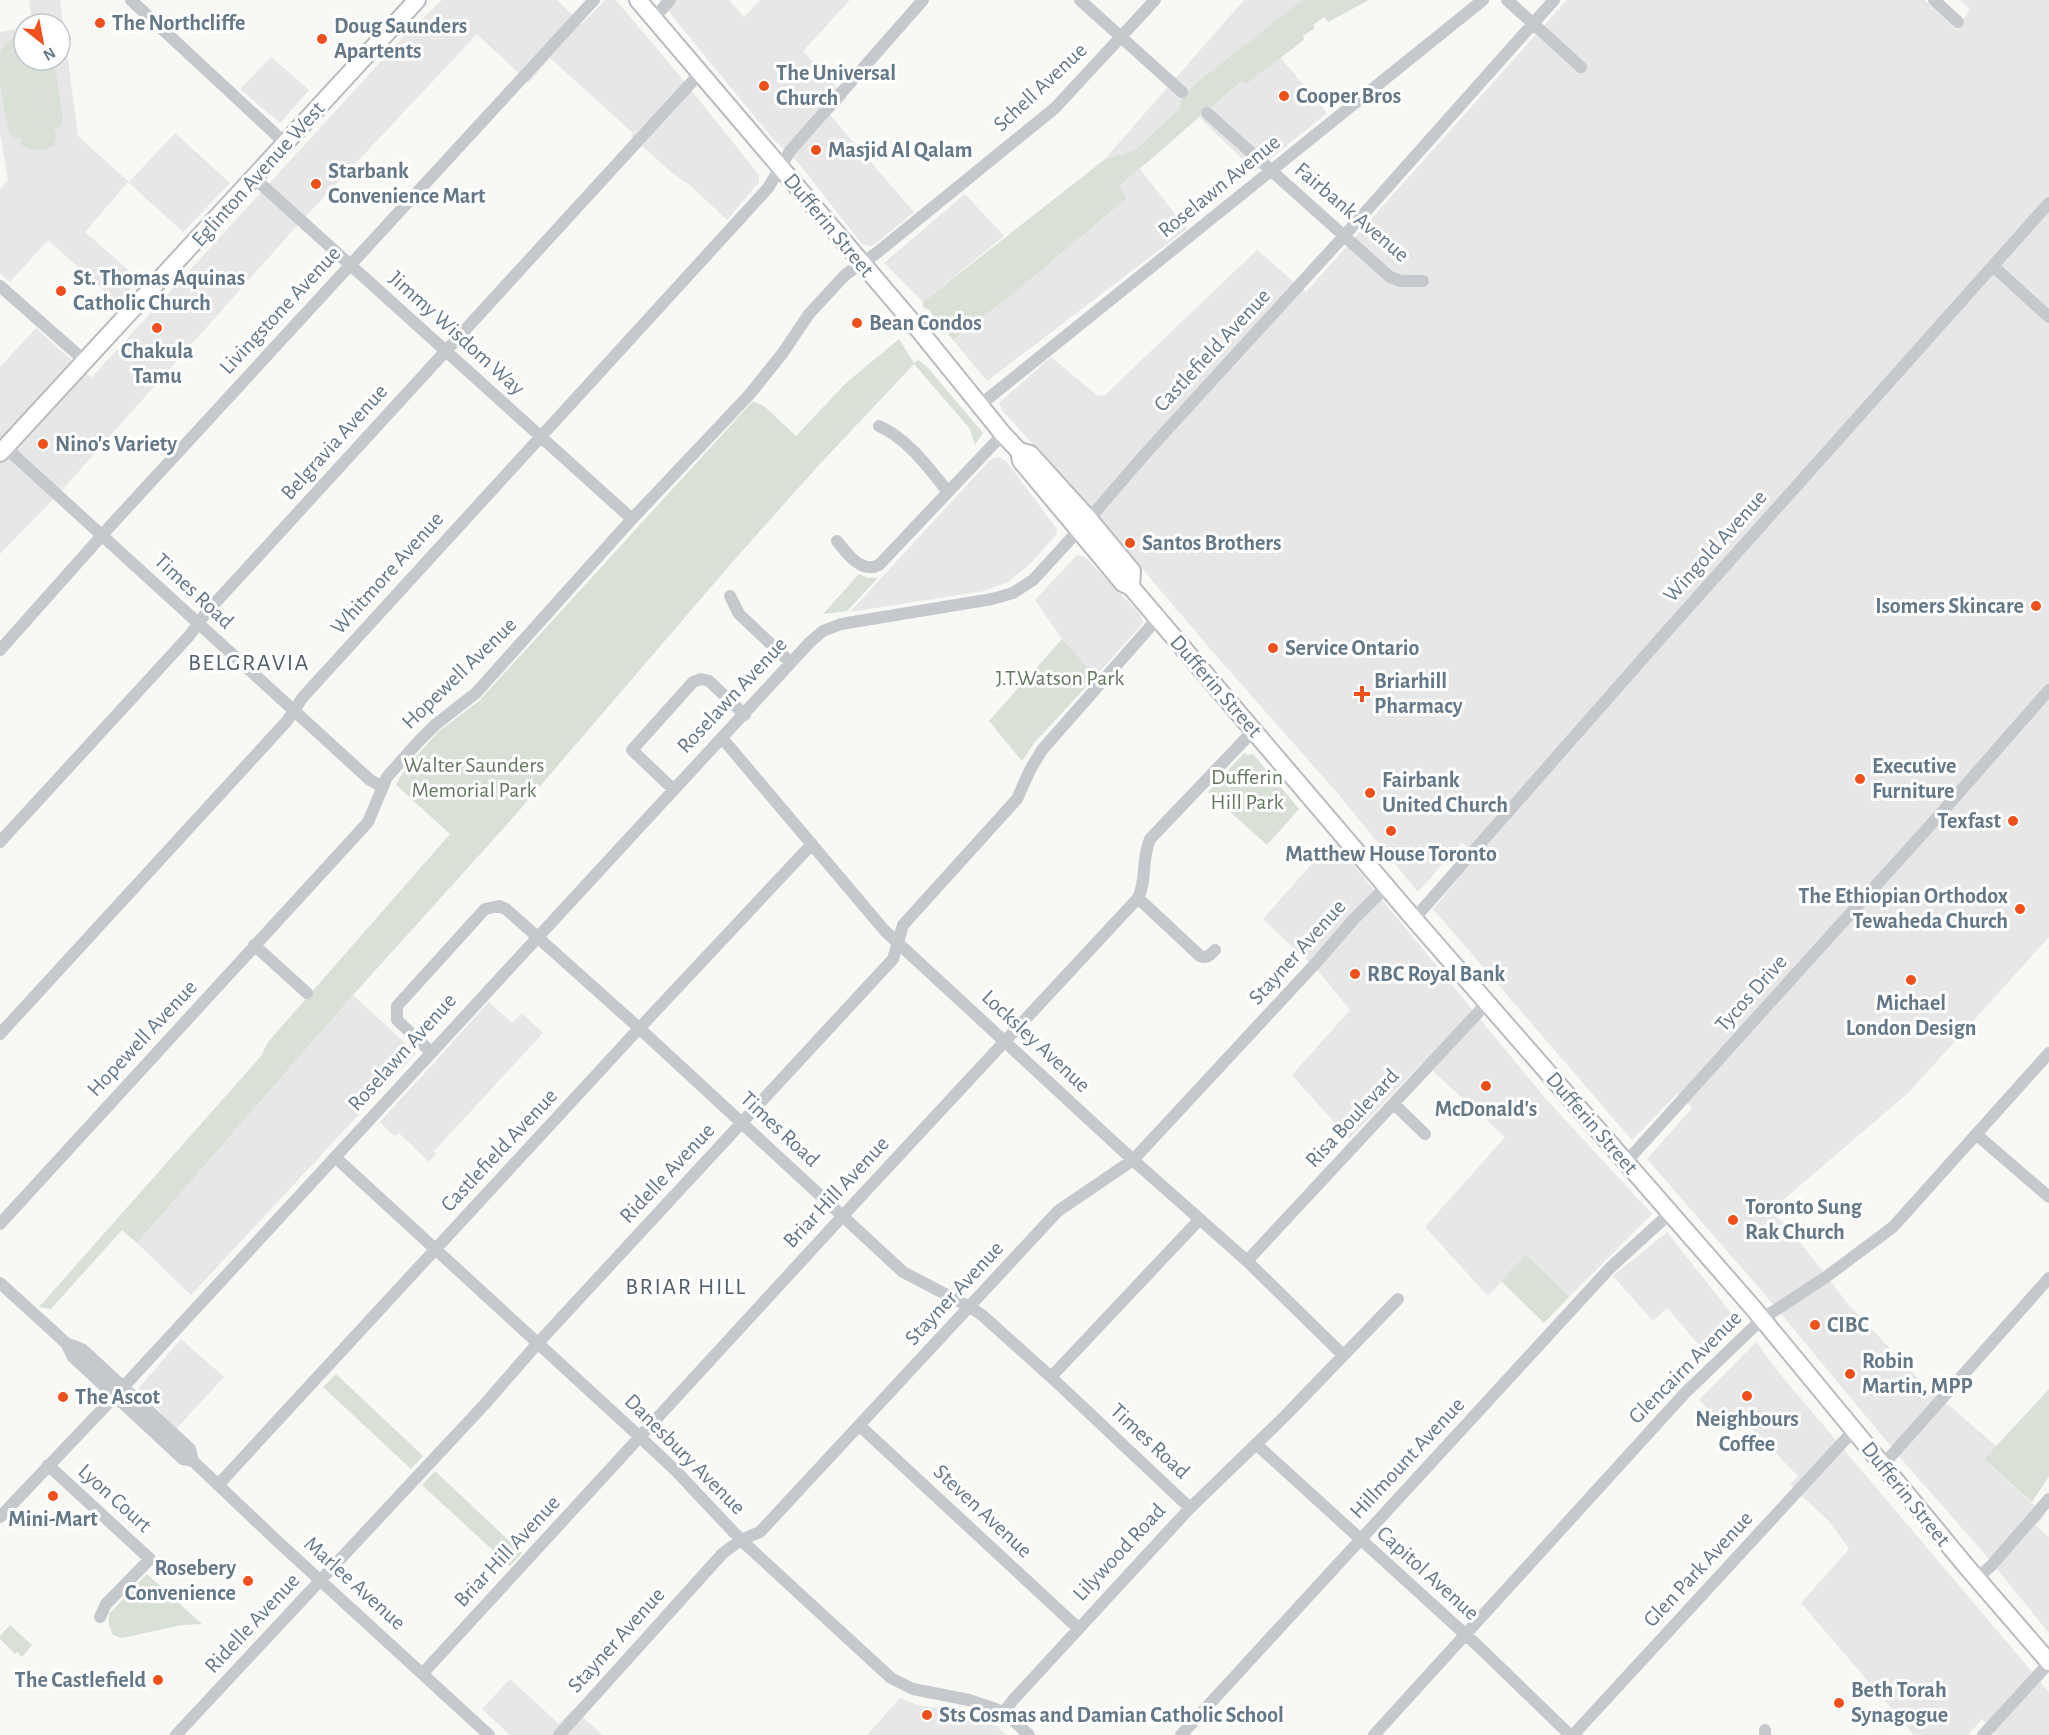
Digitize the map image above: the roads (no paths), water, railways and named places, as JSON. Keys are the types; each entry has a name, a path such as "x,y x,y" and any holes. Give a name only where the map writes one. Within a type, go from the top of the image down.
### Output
{"main road":[{"name":"Eglinton Avenue West","path":"3,450 417,0"},
{"name":"Dufferin Street","path":"638,0 919,330 1019,451 1021,461 1084,525 1123,583 1131,587 1414,919 1627,1161 1669,1214 1762,1319 2049,1663"}],"street":[{"path":"131,0 286,144"},
{"name":"Livingstone Avenue","path":"0,650 594,0"},
{"path":"654,18 670,0"},
{"name":"Whitmore Avenue","path":"0,1034 287,721 303,697 768,188 790,151 923,0"},
{"path":"1080,0 1182,92"},
{"name":"Schell Avenue","path":"861,264 1047,115 1155,0"},
{"name":"Roselawn Avenue","path":"980,405 1483,0"},
{"path":"1507,0 1581,67"},
{"name":"Castlefield Avenue","path":"841,624 992,599 1013,593 1033,580 1554,0"},
{"path":"1934,0 1958,22"},
{"name":"Belgravia Avenue","path":"0,842 701,72"},
{"name":"Fairbank Avenue","path":"1207,113 1390,277 1401,281 1423,281"},
{"name":"Jimmy Wisdom Way","path":"254,178 632,519"},
{"name":"Wingold Avenue","path":"1414,919 2049,202"},
{"name":"Hopewell Avenue","path":"0,1224 368,822 387,777 418,742 435,724 476,693 632,519 748,395 782,354 809,314 846,275 861,264"},
{"path":"1993,266 2049,317"},
{"path":"0,286 85,361"},
{"path":"879,426 895,433 920,458 948,492"},
{"path":"837,541 846,553 864,568 872,569 879,565 1003,434"},
{"name":"Times Road","path":"3,450 199,623 370,780 382,787"},
{"path":"730,596 739,614 789,662"},
{"name":"Ridelle Avenue","path":"176,1735 484,1405 538,1343 893,959 903,926 1017,799 1042,750 1157,618"},
{"name":"Roselawn Avenue","path":"0,1518 745,715 789,662 823,631 841,624"},
{"path":"674,790 632,750 697,680 709,681 745,715"},
{"name":"Tycos Drive","path":"1627,1161 1935,820 2049,690"},
{"path":"1215,950 1209,956 1200,956 1138,898 1142,886 1145,853 1150,839 1254,730"},
{"name":"Locksley Avenue","path":"722,738 885,931 1133,1160 1247,1261 1343,1355"},
{"name":"Castlefield Avenue","path":"218,1485 639,1028 812,844"},
{"name":"Stayner Avenue","path":"559,1735 723,1553 741,1540 760,1532 1058,1211 1133,1160 1386,886"},
{"name":"Briar Hill Avenue","path":"423,1673 842,1216 1138,898"},
{"name":"Times Road","path":"431,1052 397,1020 397,1006 485,909 500,906 512,913 639,1028 903,1272 970,1307 1051,1377 1190,1508"},
{"path":"254,945 307,993"},
{"name":"Risa Boulevard","path":"1247,1261 1487,1003"},
{"name":"Glencairn Avenue","path":"1374,1735 1685,1393 1762,1319 1893,1227 2049,1053"},
{"path":"1394,1104 1425,1134"},
{"path":"1977,1135 2049,1197"},
{"name":"Danesbury Avenue","path":"335,1157 640,1437 676,1471 741,1540 891,1678 913,1689 969,1700 1004,1712 1029,1735"},
{"name":"Hillmount Avenue","path":"1181,1735 1610,1268 1669,1214"},
{"path":"1051,1377 1199,1220"},
{"path":"1883,1465 2049,1278"},
{"name":"Marlee Avenue","path":"0,1283 66,1343 82,1349 118,1392 190,1449 193,1461 218,1485 489,1735"},
{"name":"Lilywood Road","path":"1004,1712 1078,1628 1190,1508 1398,1299"},
{"name":"Steven Avenue","path":"860,1426 1078,1628"},
{"name":"Glen Park Avenue","path":"1571,1735 1854,1431"},
{"name":"Capitol Avenue","path":"1256,1444 1571,1735"},
{"name":"Lyon Court","path":"48,1465 150,1559 106,1604 100,1617"},
{"path":"1977,1578 1991,1566 2049,1499"},
{"path":"1983,1735 2049,1663"}],"place":[{"name":"The Northcliffe","path":"100,23"},
{"name":"Doug Saunders Apartents","path":"322,39"},
{"name":"The Universal Church","path":"764,86"},
{"name":"Cooper Bros","path":"1284,96"},
{"name":"Masjid Al Qalam","path":"816,150"},
{"name":"Starbank Convenience Mart","path":"316,184"},
{"name":"St. Thomas Aquinas Catholic Church","path":"61,291"},
{"name":"Bean Condos","path":"857,323"},
{"name":"Chakula Tamu","path":"157,328"},
{"name":"Nino's Variety","path":"43,444"},
{"name":"Santos Brothers","path":"1130,543"},
{"name":"Isomers Skincare","path":"2036,606"},
{"name":"Service Ontario","path":"1273,648"},
{"name":"Briarhill Pharmacy","path":"1362,694"},
{"name":"Executive Furniture","path":"1860,779"},
{"name":"Fairbank United Church","path":"1370,793"},
{"name":"Texfast","path":"2013,821"},
{"name":"Matthew House Toronto","path":"1391,831"},
{"name":"The Ethiopian Orthodox Tewaheda Church","path":"2020,909"},
{"name":"RBC Royal Bank","path":"1355,974"},
{"name":"Michael London Design","path":"1911,980"},
{"name":"McDonald's","path":"1486,1086"},
{"name":"Toronto Sung Rak Church","path":"1733,1220"},
{"name":"CIBC","path":"1815,1325"},
{"name":"Robin Martin, MPP","path":"1850,1374"},
{"name":"Neighbours Coffee","path":"1747,1396"},
{"name":"The Ascot","path":"63,1397"},
{"name":"Mini-Mart","path":"53,1496"},
{"name":"Rosebery Convenience","path":"248,1581"},
{"name":"The Castlefield","path":"158,1680"},
{"name":"Beth Torah Synagogue","path":"1839,1703"},
{"name":"Sts Cosmas and Damian Catholic School","path":"927,1715"}],"district":[{"name":"BELGRAVIA","path":"249,663"},
{"name":"BRIAR HILL","path":"686,1287"}],"park label":[{"name":"J.T.Watson Park","path":"1060,678"},
{"name":"Walter Saunders Memorial Park","path":"474,778"},
{"name":"Dufferin Hill Park","path":"1247,790"}]}
